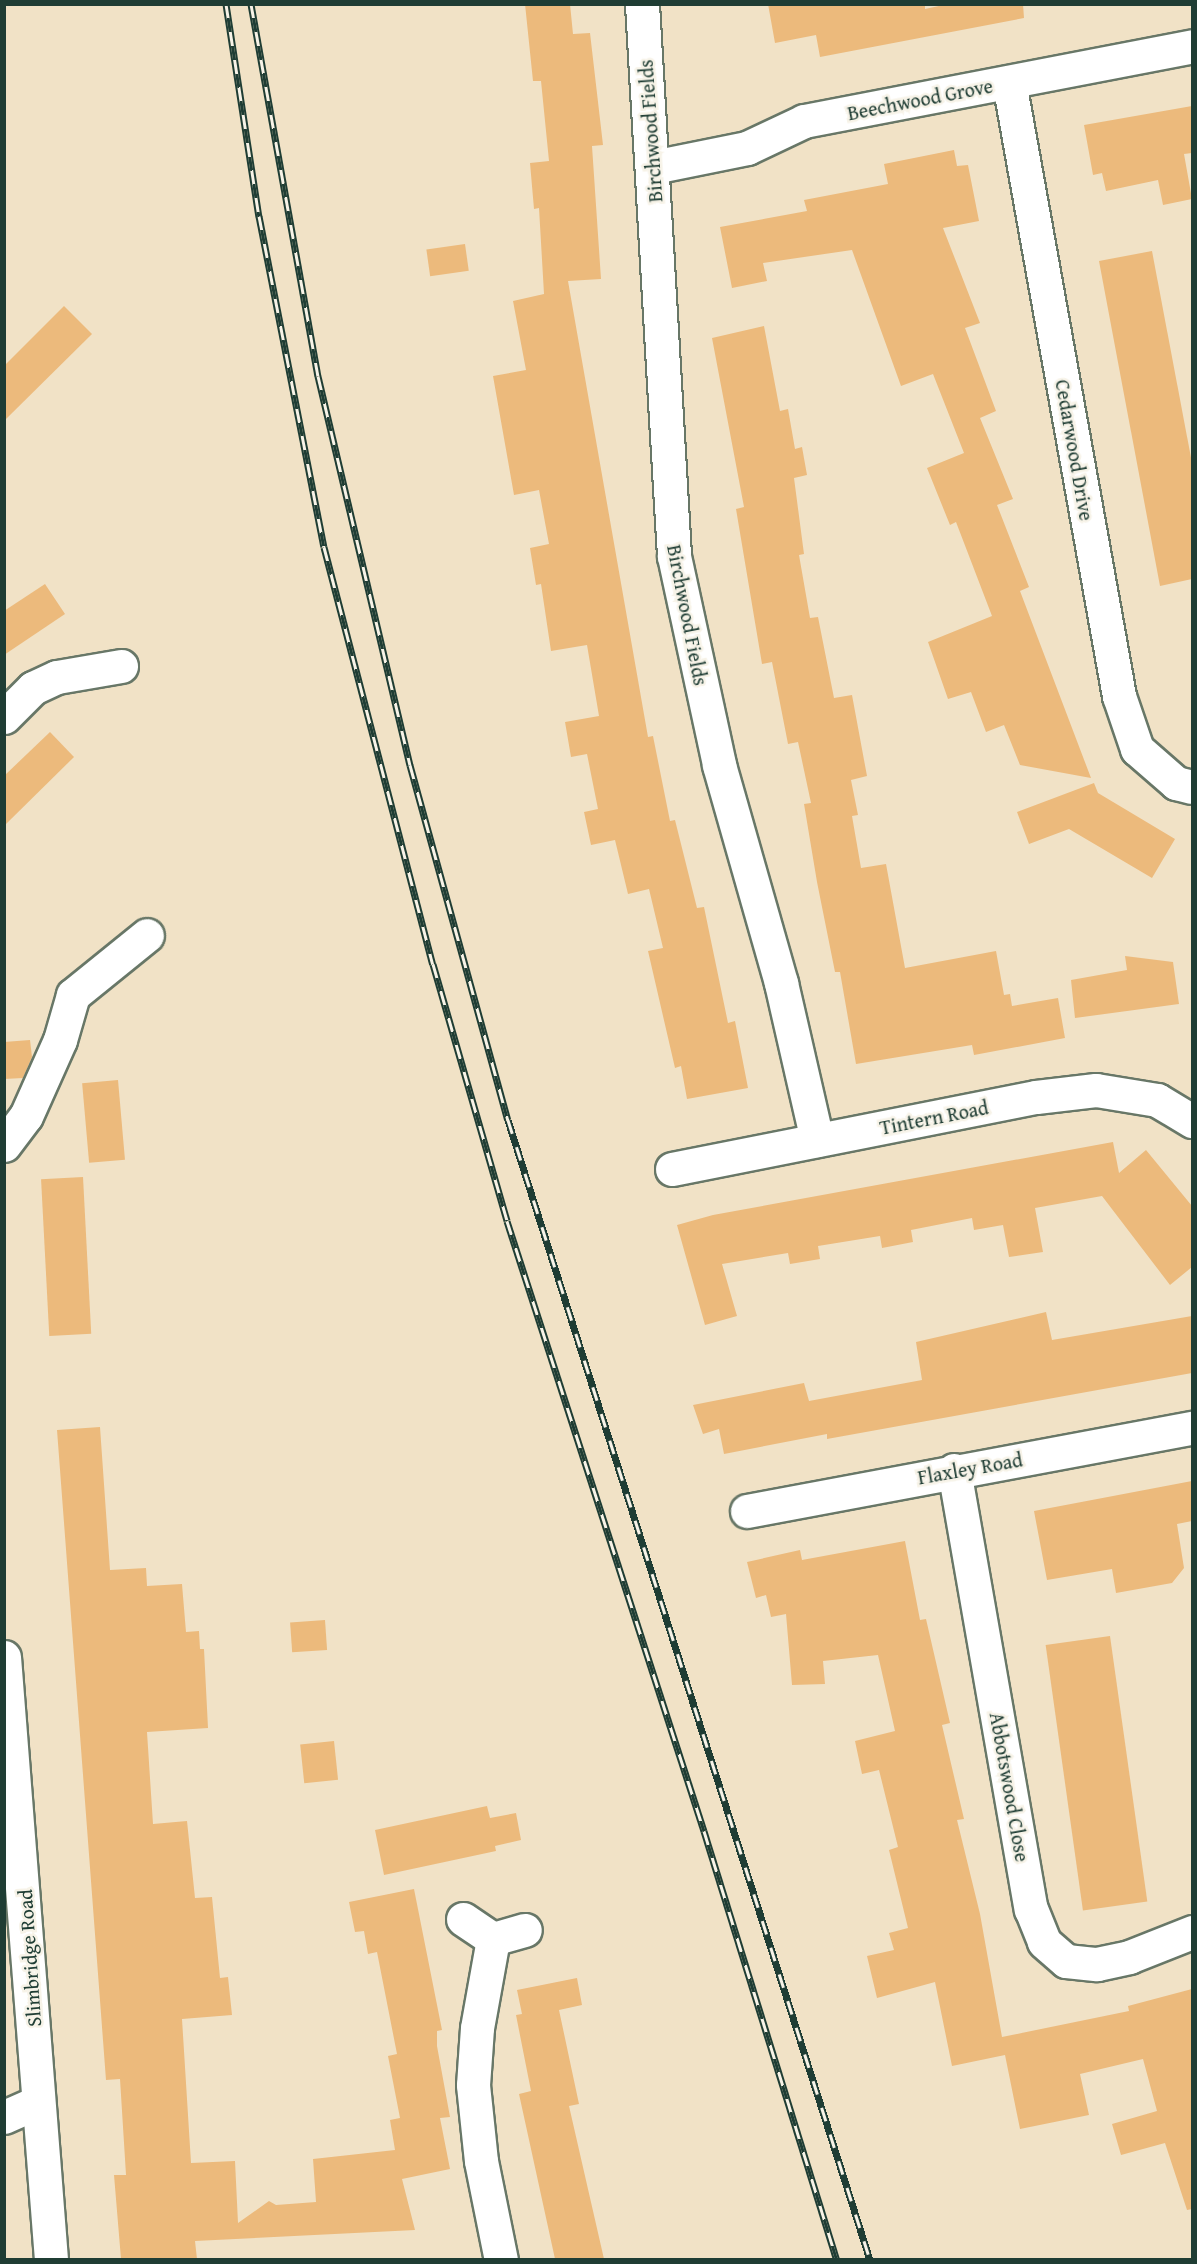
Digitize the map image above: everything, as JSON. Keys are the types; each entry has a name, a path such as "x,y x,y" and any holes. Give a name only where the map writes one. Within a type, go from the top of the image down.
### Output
{"street":[{"name":"Birchwood Fields","path":"642,4 674,556 719,765 781,983 817,1140"},
{"name":"Beechwood Grove","path":"653,167 747,148 804,121 1192,46"},
{"name":"Cedarwood Drive","path":"1009,82 1119,696 1137,749 1176,783 1192,787"},
{"path":"4,717 33,688 57,677 121,666"},
{"path":"4,1145 26,1116 60,1040 73,995 147,935"},
{"name":"Tintern Road","path":"672,1169 1036,1097 1096,1090 1157,1100 1192,1121"},
{"name":"Flaxley Road","path":"747,1511 954,1470 1192,1428"},
{"name":"Abbotswood Close","path":"954,1470 1031,1909 1044,1942 1066,1961 1097,1964 1129,1957 1192,1932"},
{"name":"Slimbridge Road","path":"4,1656 32,1972 38,2102 51,2259"},
{"path":"463,1919 493,1938 525,1930"},
{"path":"493,1938 477,2028 473,2085 481,2161 501,2259"},
{"path":"4,2117 38,2102"}],"building":[{"path":"525,4 570,4 573,34 590,33 603,145 592,146 601,279 568,281 648,737 653,736 670,821 675,820 697,908 704,907 728,1023 735,1021 748,1088 687,1099 681,1066 675,1068 648,951 663,948 649,889 628,894 615,840 591,845 584,812 598,809 587,754 571,757 565,722 599,716 587,645 551,651 541,584 536,585 530,548 549,544 539,490 514,495 493,376 526,370 513,301 544,294 539,208 534,209 530,163 549,161 541,81 533,81"},
{"path":"768,4 925,4 925,9 948,4 1023,4 1024,18 820,57 816,35 775,43"},
{"path":"1192,106 1192,153 1184,154 1192,199 1163,205 1158,180 1106,191 1102,173 1093,175 1084,125"},
{"path":"954,150 957,166 968,165 979,221 943,228 980,323 965,328 996,411 980,418 1013,499 997,505 1029,587 1020,591 1091,778 1020,765 1004,725 986,732 971,692 948,699 928,642 992,616 956,522 950,525 927,468 964,453 933,374 901,386 852,250 763,263 767,281 732,288 720,227 807,211 804,200 888,184 884,164"},
{"path":"465,244 469,271 430,276 426,249"},
{"path":"1152,251 1192,463 1192,579 1160,586 1099,261"},
{"path":"64,306 92,334 4,421 4,366"},
{"path":"764,326 780,411 788,409 795,449 802,447 807,475 794,478 804,554 799,555 810,618 818,617 834,698 852,695 867,776 851,780 858,815 852,816 861,868 886,864 905,968 996,951 1004,995 1010,994 1012,1006 1058,998 1065,1038 974,1055 972,1045 856,1064 840,972 835,972 817,882 804,804 811,803 798,742 788,744 772,662 762,664 736,509 744,507 712,338"},
{"path":"45,584 65,614 4,655 4,611"},
{"path":"50,732 74,757 4,826 4,776"},
{"path":"1094,783 1098,793 1175,839 1152,878 1069,829 1029,844 1017,812"},
{"path":"1125,956 1173,962 1179,1004 1075,1018 1071,980 1127,970"},
{"path":"30,1040 32,1057 23,1078 4,1079 4,1042"},
{"path":"118,1080 125,1160 89,1163 82,1083"},
{"path":"1113,1142 1119,1173 1146,1150 1192,1206 1192,1267 1170,1285 1102,1196 1035,1208 1043,1252 1009,1257 1003,1225 974,1230 972,1218 911,1230 913,1242 882,1248 880,1236 818,1246 820,1259 790,1264 788,1253 722,1264 737,1316 705,1325 677,1225 713,1215"},
{"path":"83,1177 91,1334 49,1336 41,1179"},
{"path":"1046,1312 1052,1340 1192,1316 1192,1373 827,1439 827,1434 724,1454 719,1429 703,1434 693,1405 804,1383 809,1401 922,1380 916,1342"},
{"path":"100,1427 110,1570 146,1568 147,1586 182,1584 186,1632 199,1631 200,1649 204,1649 208,1728 147,1732 153,1824 187,1821 195,1898 212,1897 220,1978 228,1977 232,2015 182,2019 191,2163 235,2161 238,2223 269,2201 276,2205 316,2202 313,2159 395,2150 390,2120 400,2118 388,2056 397,2054 377,1952 368,1954 364,1931 355,1932 349,1902 414,1889 442,2030 437,2031 437,2046 450,2117 440,2118 450,2169 402,2179 415,2230 195,2241 197,2259 121,2259 114,2175 126,2175 120,2079 106,2080 57,1430"},
{"path":"1192,1481 1192,1521 1177,1524 1184,1568 1172,1583 1116,1593 1112,1569 1047,1580 1034,1511"},
{"path":"905,1541 920,1620 926,1619 950,1723 942,1725 964,1819 957,1820 980,1914 1002,2037 1129,2011 1128,2006 1192,1989 1192,2209 1187,2210 1165,2143 1121,2155 1112,2124 1157,2111 1143,2059 1080,2074 1089,2115 1020,2129 1005,2055 952,2066 935,1982 877,1998 867,1956 894,1950 889,1933 908,1928 889,1850 898,1847 879,1770 862,1774 855,1741 895,1731 878,1655 823,1661 825,1684 792,1685 786,1614 771,1617 766,1595 756,1598 747,1562 800,1550 802,1560"},
{"path":"325,1620 327,1650 292,1652 290,1622"},
{"path":"1110,1636 1147,1901 1083,1910 1046,1645"},
{"path":"334,1741 338,1780 304,1783 300,1745"},
{"path":"487,1806 490,1818 516,1813 521,1840 495,1846 496,1851 384,1875 375,1830"},
{"path":"577,1978 582,2005 559,2010 579,2104 569,2106 604,2259 555,2259 519,2094 531,2091 516,2015 522,2014 517,1990"}],"railway":[{"path":"226,4 259,216 324,547 433,964 507,1221 704,1831 837,2260"},
{"path":"251,4 318,376 410,765 508,1120 870,2260"}]}
